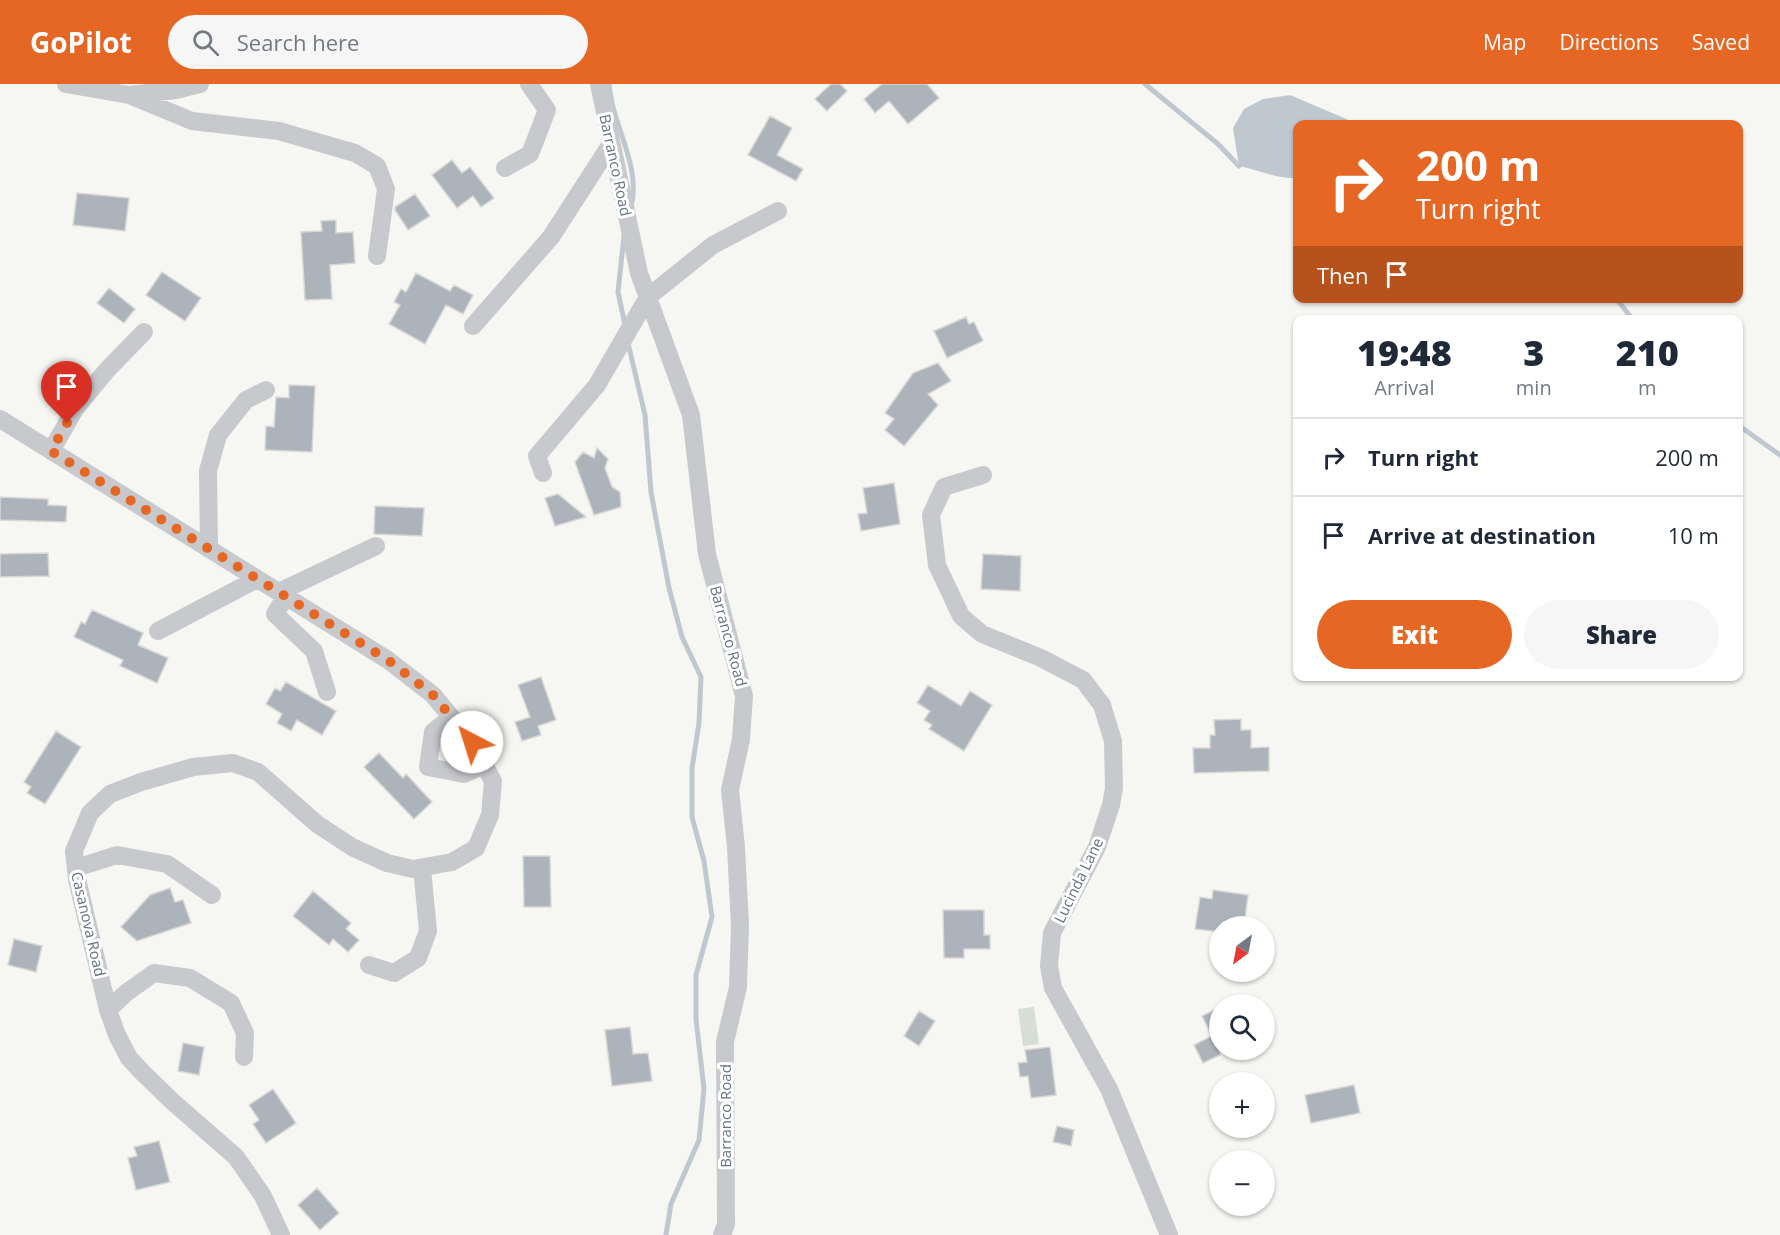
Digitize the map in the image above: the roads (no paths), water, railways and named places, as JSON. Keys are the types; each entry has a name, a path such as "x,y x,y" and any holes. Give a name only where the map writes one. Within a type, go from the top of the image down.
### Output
{"street":[{"path":"66,84 129,94 176,90 200,84"},
{"path":"505,168 530,154 547,110 529,84"},
{"name":"Barranco Road","path":"599,84 639,273 692,415 707,554 744,696 741,739 730,790 736,847 740,926 738,987 725,1042 729,1231"},
{"path":"129,94 192,121 279,131 355,153 377,166 386,189 377,256"},
{"path":"473,326 551,237 611,144"},
{"path":"543,473 537,456 597,385 648,297 713,245 778,211"},
{"path":"51,451 75,409 107,370 144,332"},
{"path":"209,549 208,471 218,435 246,400 266,390"},
{"name":"Casanova Road","path":"0,419 388,660 433,695 472,742 493,781 490,815 476,848 453,862 413,869 387,863 352,847 317,824 258,772 233,763 193,767 141,782 110,794 90,813 74,851 77,879 108,1010 117,1035 129,1058 173,1102 236,1157 263,1196 281,1235"},
{"name":"Lucinda Lane","path":"983,475 944,487 931,515 937,565 961,615 982,634 1041,658 1083,680 1102,705 1113,741 1114,788 1111,806 1097,848 1052,933 1048,966 1053,988 1109,1089 1169,1235"},
{"path":"327,692 314,651 275,614 282,594 376,546"},
{"path":"158,631 257,579"},
{"path":"451,717 433,732 428,767 464,774 484,765"},
{"path":"76,868 117,855 167,864 212,895"},
{"path":"369,965 394,973 418,958 428,931 422,868"},
{"path":"108,1010 126,993 154,973 190,978 231,1003 245,1033 244,1057"}],"waterway":[{"path":"609,84 612,104 631,169 633,182 631,207"},
{"path":"1145,84 1218,144 1239,166"},
{"path":"624,236 618,292 625,325"},
{"path":"1620,303 1629,315"},
{"path":"628,343 645,415 651,492 669,588 682,637 701,677 699,723 692,768 692,817 704,861 712,917 696,975 696,1019 704,1089 699,1140 671,1204 666,1235"},
{"path":"1743,429 1780,455"}]}
